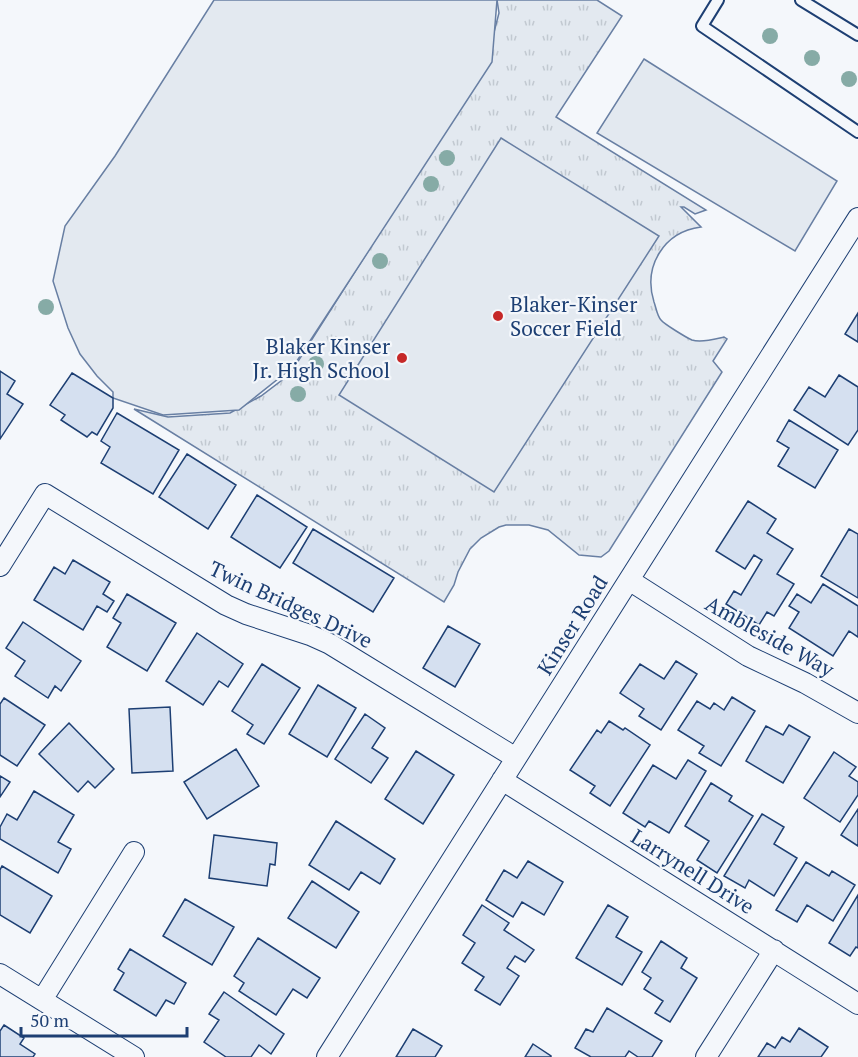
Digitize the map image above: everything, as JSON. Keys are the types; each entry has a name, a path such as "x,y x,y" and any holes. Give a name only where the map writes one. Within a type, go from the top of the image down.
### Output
{"street":[{"name":"Kinser Road","path":"327,1057 858,219"},
{"name":"Twin Bridges Drive","path":"0,566 45,494 226,605 310,635 350,654 516,758"},
{"name":"Ambleside Way","path":"629,580 748,656 805,683 858,713"},
{"name":"Larrynell Drive","path":"502,780 858,1004"},
{"path":"42,1000 134,852"},
{"path":"706,1057 774,950"},
{"path":"0,974 134,1057"}],"lane":[{"path":"718,0 702,26 858,132"},
{"path":"801,0 858,35"}],"green space":[{"path":"214,0 497,0 492,62 293,367 239,410 163,415 113,398 113,392 80,354 68,328 53,281 65,226 115,156"},
{"path":"497,0 597,0 622,16 556,117 706,210 695,214 681,207 701,227 676,236 659,253 651,276 651,289 658,316 671,328 696,341 724,337 727,339 713,361 722,372 609,551 601,557 579,555 548,530 529,525 499,527 481,538 470,549 444,602 134,409 168,417 230,413 261,396 290,374 485,67 499,13"},
{"path":"644,59 837,181 795,251 597,133"},
{"name":"Blaker-Kinser Soccer Field","path":"501,138 659,236 494,492 339,395"}],"building":[{"path":"858,313 858,342 845,334"},
{"path":"0,371 15,381 7,394 23,404 0,439"},
{"path":"72,373 113,398 113,408 97,435 92,432 87,437 61,420 65,415 50,405"},
{"path":"839,375 858,387 858,430 848,445 794,410 809,387 825,397"},
{"path":"117,413 179,450 153,494 101,463 110,447 101,441"},
{"path":"789,420 838,450 815,488 778,466 789,448 777,441"},
{"path":"187,454 236,485 208,529 159,497"},
{"path":"257,495 307,527 280,568 231,537"},
{"path":"748,501 776,519 767,533 793,549 777,574 794,584 774,616 767,612 759,625 726,604 734,591 741,595 762,560 754,555 745,569 716,551"},
{"path":"313,529 394,578 373,612 293,563"},
{"path":"849,529 858,534 858,598 821,576"},
{"path":"73,560 110,582 103,594 114,601 107,612 97,606 83,630 34,600 54,567 65,574"},
{"path":"823,584 858,606 858,637 849,631 833,656 789,628 799,612 789,606 797,594 811,603"},
{"path":"127,594 176,623 147,671 107,647 121,623 113,618"},
{"path":"23,622 81,661 61,691 55,686 48,698 15,676 25,661 6,648"},
{"path":"448,626 480,644 455,687 423,668"},
{"path":"197,633 243,664 228,687 219,681 203,705 166,681"},
{"path":"676,661 697,674 661,730 639,716 644,709 620,693 640,664 664,679"},
{"path":"262,664 300,688 264,744 247,734 253,725 232,711"},
{"path":"318,685 356,708 327,757 289,734"},
{"path":"732,697 755,711 721,766 699,753 704,746 678,730 697,701 710,709 714,703 724,710"},
{"path":"4,698 45,725 17,766 0,755 0,704"},
{"path":"170,707 173,771 132,773 129,709"},
{"path":"365,714 385,728 372,748 388,758 371,783 335,759"},
{"path":"609,721 623,730 625,728 650,745 610,806 590,793 595,786 570,770 597,730 601,733"},
{"path":"69,723 114,769 95,788 88,781 78,792 39,754"},
{"path":"789,725 810,737 783,783 746,761 766,726 783,735"},
{"path":"236,749 259,786 207,819 184,782"},
{"path":"416,751 454,775 423,824 385,799"},
{"path":"834,752 856,767 849,776 858,782 858,795 840,822 804,798"},
{"path":"688,760 706,771 669,833 649,821 645,827 623,813 653,765 676,779"},
{"path":"0,776 10,782 0,797"},
{"path":"711,783 732,796 729,801 753,816 717,873 697,860 709,841 685,826"},
{"path":"34,791 74,815 58,842 71,849 58,873 0,839 0,827 7,814 17,820"},
{"path":"858,809 858,846 841,835"},
{"path":"762,814 784,827 774,844 797,858 774,896 749,880 745,888 724,876"},
{"path":"336,821 395,859 380,884 361,872 349,890 309,865"},
{"path":"214,835 277,843 275,865 270,864 267,886 209,878"},
{"path":"528,861 563,882 544,915 522,902 513,917 486,900 504,870 517,878"},
{"path":"806,862 829,876 832,871 855,885 833,921 807,905 797,922 776,910"},
{"path":"2,866 52,896 30,933 0,915 0,870"},
{"path":"312,881 359,912 336,948 288,918"},
{"path":"858,895 858,948 856,947 850,956 829,943"},
{"path":"185,899 234,927 212,965 163,936"},
{"path":"482,905 509,923 504,930 534,950 525,962 515,956 507,968 519,976 500,1005 475,990 484,977 462,963 475,943 463,935"},
{"path":"608,905 628,917 616,937 642,952 622,985 576,958"},
{"path":"258,938 320,978 307,998 293,989 276,1015 239,991 244,983 234,976"},
{"path":"661,941 687,958 681,968 697,978 670,1022 655,1013 663,1001 644,989 651,978 642,972"},
{"path":"130,949 186,983 174,1004 166,1000 156,1016 114,990 124,973 118,969"},
{"path":"224,992 284,1034 271,1054 259,1045 251,1057 226,1057 204,1042 219,1020 209,1014"},
{"path":"607,1008 662,1041 652,1057 638,1057 629,1051 625,1057 591,1057 575,1048 586,1029 593,1032"},
{"path":"4,1025 24,1038 20,1044 35,1054 33,1057 0,1057 0,1031"},
{"path":"799,1028 828,1047 821,1057 758,1057 767,1043 775,1048 782,1037 790,1042"},
{"path":"413,1029 442,1046 435,1057 396,1057"},
{"path":"533,1044 551,1056 551,1057 525,1057"}],"place":[{"name":"Blaker-Kinser Soccer Field","path":"498,316"},
{"name":"Blaker Kinser Jr. High School","path":"402,358"}]}
